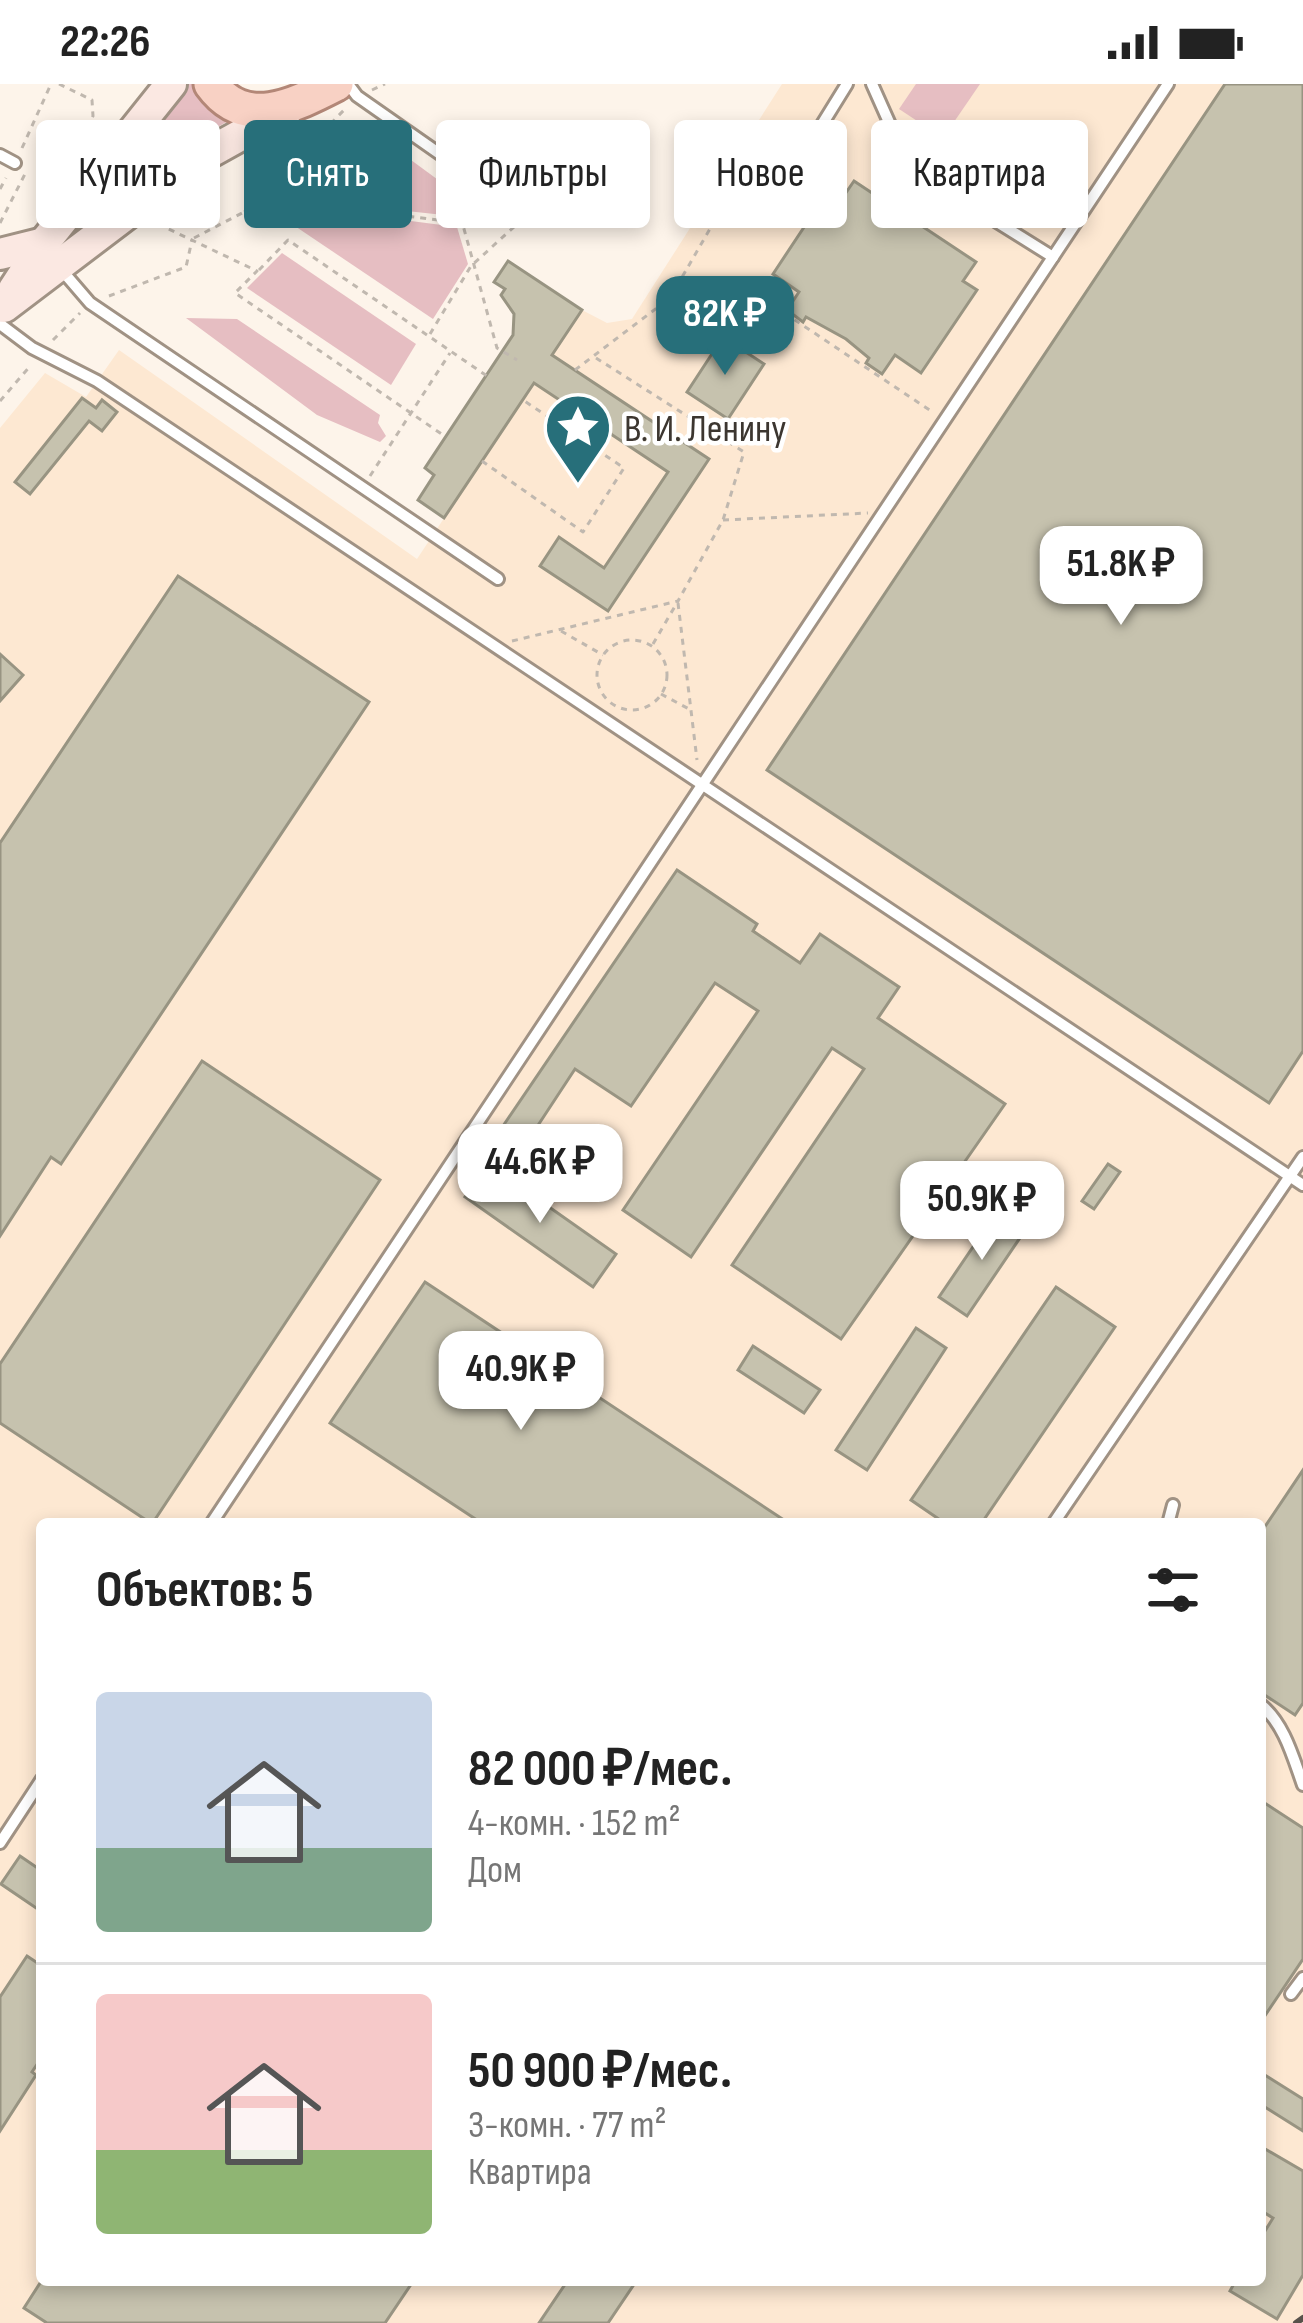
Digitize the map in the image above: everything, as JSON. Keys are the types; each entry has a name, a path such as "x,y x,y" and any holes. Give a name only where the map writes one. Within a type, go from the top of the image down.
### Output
{"main road":[{"path":"1,314 25,260 171,84"},
{"path":"211,84 235,106 251,111 288,109"},
{"path":"25,260 288,109 346,90"}],"lane":[{"path":"348,84 346,90 436,152"},
{"path":"825,120 847,84"},
{"path":"872,84 909,167 1053,257"},
{"path":"215,1518 1168,84"},
{"path":"0,155 15,163"},
{"path":"25,260 498,579"},
{"path":"1,314 32,348 97,381 1303,1185"},
{"path":"1057,1518 1303,1157"},
{"path":"1170,1518 1173,1505"},
{"path":"1266,1708 1288,1744 1303,1785"},
{"path":"1288,1744 1303,1738"},
{"path":"0,1843 36,1788"},
{"path":"1292,1994 1303,1978"}],"path":[{"path":"0,188 51,84"},
{"path":"59,84 92,100 91,120"},
{"path":"321,120 346,90"},
{"path":"0,223 26,173"},
{"path":"192,238 244,212"},
{"path":"168,228 257,272"},
{"path":"462,228 496,348 518,360"},
{"path":"430,334 471,266 512,228"},
{"path":"575,370 670,298 711,228"},
{"path":"446,437 235,293 288,240 487,376"},
{"path":"670,298 750,290 944,419"},
{"path":"362,487 451,352"},
{"path":"596,358 743,452 723,520 652,646"},
{"path":"482,461 584,532 623,468 523,400"},
{"path":"723,520 882,512"},
{"path":"493,645 678,602"},
{"path":"678,602 700,784"},
{"path":"559,630 603,655"},
{"path":"620,642 652,646 660,653 667,674 661,694 639,709 614,704 598,682 603,655 620,642"},
{"path":"661,694 691,710"}],"shaded area":[{"path":"187,84 237,116 220,126 220,120 158,120"},
{"path":"782,84 1303,84 1303,2323 0,2323 0,428 45,373 86,397 119,350 417,559 582,310 607,323 632,319 690,228 847,228 847,120 759,120"},
{"path":"916,84 980,84 955,120 916,120 899,109"},
{"path":"412,161 436,178 436,214 412,212"},
{"path":"412,221 457,228 468,264 433,319 298,228 412,228"},
{"path":"282,253 416,344 391,385 247,288"},
{"path":"186,318 237,319 380,415 378,423 386,436 380,442 317,415"}],"building":[{"path":"1225,84 1303,84 1303,1051 1269,1103 767,770"},
{"path":"854,181 871,192 871,228 925,228 976,262 963,281 977,290 921,373 895,355 882,374 846,339 806,317 803,322 787,310 799,292 773,274 803,228 847,228 847,191"},
{"path":"508,261 582,310 552,355 709,459 608,611 540,566 559,537 604,568 668,472 534,383 444,518 418,500 434,475 425,468 513,335 514,314 501,295 505,289 494,282"},
{"path":"723,337 764,364 728,419 687,392"},
{"path":"82,398 96,408 102,400 117,412 102,431 89,421 30,494 15,482"},
{"path":"178,576 369,702 61,1164 51,1157 0,1236 0,843"},
{"path":"0,654 23,675 0,701"},
{"path":"677,870 757,924 753,931 800,963 820,934 899,987 878,1018 1005,1104 841,1339 732,1265 864,1069 832,1048 691,1257 623,1210 758,1011 715,983 631,1106 575,1069 527,1142 503,1126"},
{"path":"202,1061 380,1180 156,1518 143,1518 0,1423 0,1364"},
{"path":"488,1164 616,1254 593,1287 465,1197"},
{"path":"1108,1164 1120,1172 1094,1209 1082,1201"},
{"path":"998,1210 1026,1229 967,1316 939,1297"},
{"path":"425,1282 781,1518 474,1518 330,1423"},
{"path":"1056,1287 1115,1327 985,1518 937,1518 911,1500"},
{"path":"916,1328 946,1348 867,1470 836,1450"},
{"path":"753,1346 820,1390 804,1413 738,1370"},
{"path":"1303,1470 1303,1703 1295,1715 1266,1696 1266,1525"},
{"path":"1266,1804 1303,1828 1303,1959 1266,2014"},
{"path":"20,1856 36,1867 36,1908 1,1884"},
{"path":"27,1956 36,1962 36,2066 32,2072 36,2075 0,2131 0,1997"},
{"path":"1266,2076 1303,2099 1303,2131 1266,2108"},
{"path":"1266,2149 1303,2171 1303,2275 1277,2319 1230,2291 1233,2286 1266,2286 1266,2229 1273,2218 1266,2214"},
{"path":"38,2286 410,2286 385,2323 47,2323 24,2308"},
{"path":"564,2286 633,2286 608,2323 539,2323"}],"railway":[{"path":"1296,2323 1303,2318"}],"place":[{"name":"В. И. Ленину","path":"578,486"}]}
